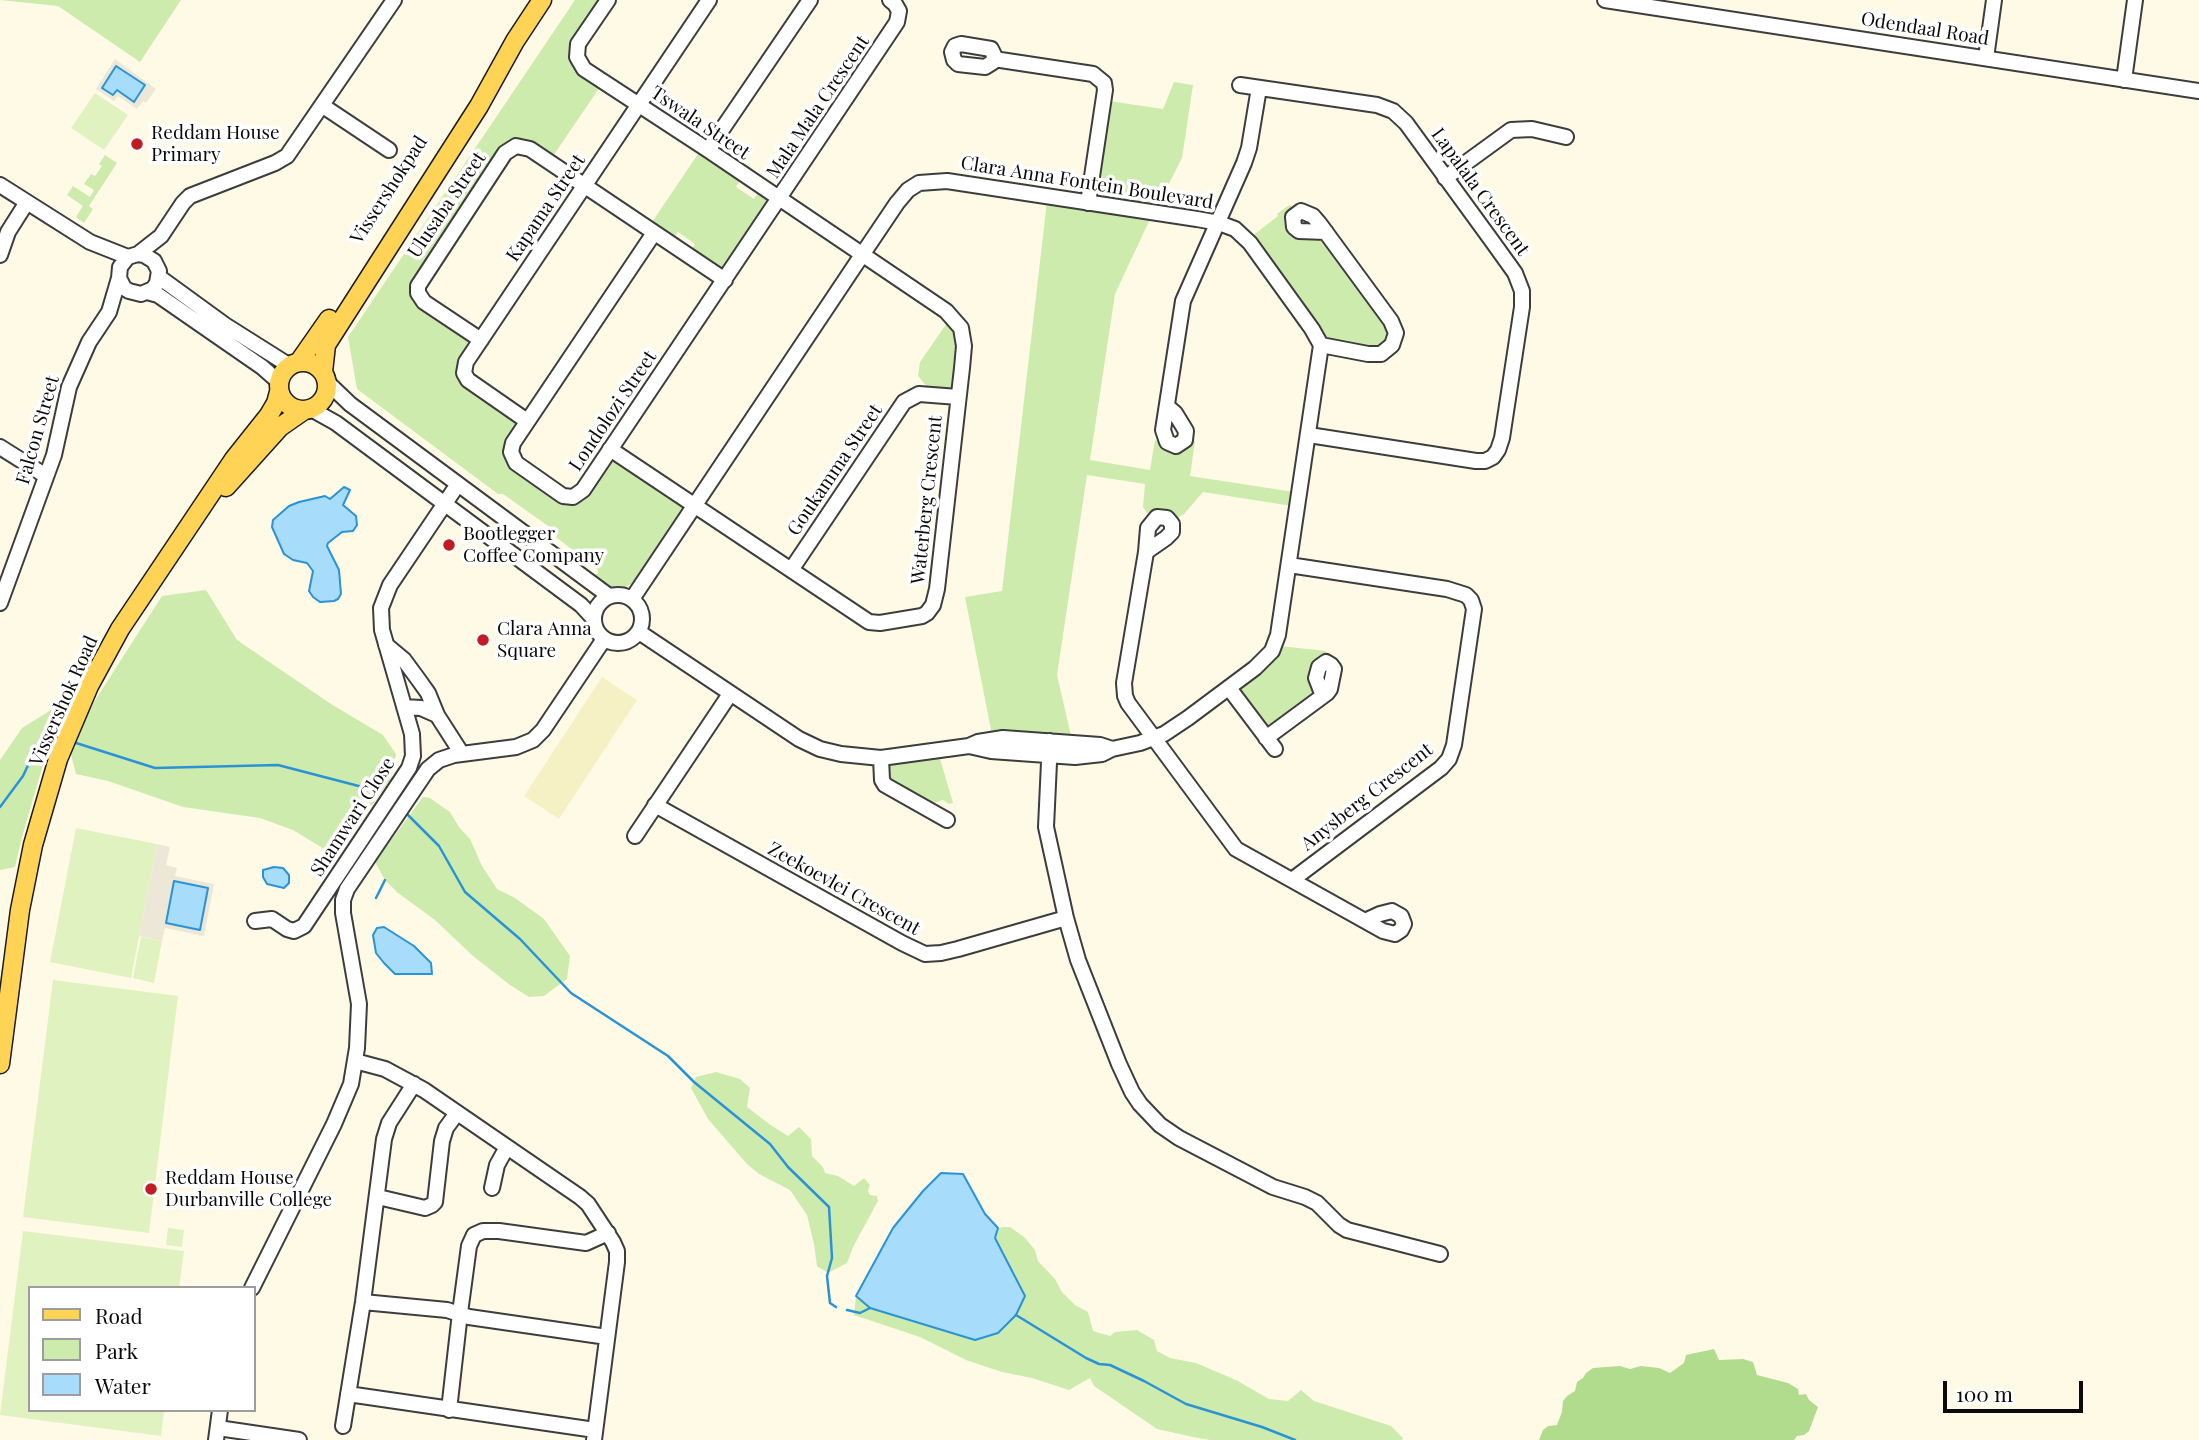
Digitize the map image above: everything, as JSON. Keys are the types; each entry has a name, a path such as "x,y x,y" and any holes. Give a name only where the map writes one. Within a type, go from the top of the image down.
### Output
{"main road":[{"name":"Vissershokpad","path":"295,364 369,259 472,101 542,0"},
{"name":"Vissershokpad","path":"325,377 326,345 479,106 515,41"},
{"path":"295,364 315,365 325,377 326,393 323,400 280,427 181,538 234,459 269,415 280,376 295,364"},
{"path":"279,387 288,406 295,410 307,410"},
{"name":"Vissershok Road","path":"0,1064 20,910 33,845 58,760 89,686 116,637 181,538"}],"street":[{"path":"119,275 122,262 161,236 190,196 287,156 394,0"},
{"name":"Tswala Street","path":"608,0 578,44 577,57 584,69 862,255"},
{"name":"Kapama Street","path":"527,421 471,383 464,369 466,362 709,0"},
{"name":"Mala Mala Crescent","path":"779,199 897,22 898,8 890,0"},
{"name":"Odendaal Road","path":"1605,0 2199,91"},
{"path":"1986,58 1994,0"},
{"path":"2124,79 2135,0"},
{"path":"708,150 805,2"},
{"path":"994,59 1093,74 1102,80 1105,90 1088,203"},
{"name":"Lapalala Crescent","path":"1240,85 1387,108 1406,123 1515,273 1522,291 1520,320 1498,450 1488,460 1476,461 1309,435"},
{"path":"1168,407 1183,301 1239,179 1249,148 1259,88"},
{"path":"323,106 389,150"},
{"path":"1445,178 1511,131 1532,129 1566,137"},
{"name":"Ulusaba Street","path":"481,340 424,302 418,293 419,283 505,153 512,148 526,147 725,280"},
{"name":"Clara Anna Fontein Boulevard","path":"632,599 897,203 908,190 919,183 945,181 1219,223 1235,229 1250,243 1321,345"},
{"path":"0,185 90,242 133,255 150,257 158,271 225,326 295,364"},
{"name":"Londolozi Street","path":"654,233 513,443 513,460 563,496 573,497 580,493 779,199"},
{"path":"0,255 8,232 27,202"},
{"path":"639,632 799,739 820,749 841,754 880,758 969,746 991,751 1049,748 1091,756 1154,739 1188,718 1263,663 1274,646 1289,565 1321,345 1381,354 1392,345 1396,333 1391,321 1326,232"},
{"path":"144,293 157,283 161,236"},
{"path":"90,242 119,275 124,288 158,295 262,366 279,387"},
{"name":"Waterberg Crescent","path":"610,449 869,622 911,619 929,611 937,589 963,336 958,323 946,311 862,255"},
{"name":"Falcon Street","path":"0,603 57,447 65,403 74,375 89,342 110,312 119,275"},
{"name":"Falcon Street","path":"110,312 144,293"},
{"path":"325,377 341,396 609,596"},
{"name":"Goukamma Street","path":"791,570 904,402 919,394 958,397"},
{"path":"307,410 336,423 586,609 593,618 596,630 604,639 614,643 626,643 639,632 642,614 632,599 621,595 609,596 598,605 593,618"},
{"path":"0,447 46,476"},
{"name":"Shamwari Close","path":"255,921 272,919 290,930 298,930 304,926 409,768 413,748 412,734 380,615 386,592 458,484"},
{"path":"1146,552 1124,683 1128,703 1232,845 1367,920"},
{"name":"Anysberg Crescent","path":"1289,565 1447,589 1466,595 1475,609 1454,745 1449,759 1441,768 1292,880"},
{"path":"253,1286 344,1104 351,1084 359,1004 343,913 345,894 423,774 439,760 516,747 533,740 543,730 604,639"},
{"path":"386,645 411,669 428,693 437,715 462,754"},
{"path":"1229,688 1270,743 1323,696"},
{"path":"635,836 730,694"},
{"path":"404,707 421,708 437,715"},
{"path":"1049,748 1046,827 1066,918 1078,960 1119,1064 1140,1104 1160,1125 1179,1138 1273,1187 1317,1203 1347,1230 1440,1254"},
{"path":"880,758 882,780 886,785 947,820"},
{"name":"Zeekoevlei Crescent","path":"655,805 925,954 958,949 1066,918"},
{"path":"348,1394 595,1435 617,1251 608,1233 580,1197 414,1084 385,1069 355,1061"},
{"path":"343,1426 387,1131 414,1084"},
{"path":"378,1197 425,1208 435,1202 442,1141 446,1128 457,1113"},
{"path":"492,1188 497,1165 507,1147"},
{"path":"449,1410 471,1240 479,1232 499,1231 586,1243 608,1233"},
{"path":"363,1302 460,1313 469,1317 607,1337"},
{"path":"220,1412 217,1434 299,1440"}],"shaded area":[{"path":"115,59 156,89 146,103 143,101 137,109 118,96 114,101 96,89","holes":["145,86 134,102 116,90"]},
{"path":"602,677 637,700 559,819 524,796"},
{"path":"157,844 170,847 166,865 177,868 175,876 214,884 204,936 165,928 162,941 139,936"}],"green space":[{"path":"0,0 181,0 140,62 58,6"},
{"path":"575,0 604,0 575,43 602,84 551,159 520,142 414,287 469,339 470,346 461,365 516,420 517,425 506,448 564,500 616,460 680,502 681,515 637,580 626,587 606,587 591,575 598,574 598,570 556,537 558,533 503,494 498,494 357,389 348,337"},
{"path":"1174,82 1193,85 1182,158 1157,207 1104,199 1095,188 1109,101 1163,109"},
{"path":"95,93 128,115 104,150 71,128"},
{"path":"700,151 741,179 736,187 754,199 759,191 768,200 768,204 721,270 690,252 695,244 678,232 672,240 650,225"},
{"path":"105,155 117,163 89,206 93,209 84,223 76,217 83,206 67,195 73,186 90,197 94,190 84,184 91,174 95,176"},
{"path":"1047,201 1151,217 1115,294 1090,460 1150,470 1155,440 1190,440 1195,441 1190,476 1294,492 1292,506 1203,492 1184,514 1175,519 1153,513 1149,516 1143,507 1145,484 1087,475 1057,675 1072,740 1036,737 1029,732 1013,731 1004,735 992,735 965,597 1002,591"},
{"path":"1289,205 1295,209 1301,236 1325,239 1389,326 1391,336 1380,349 1326,340 1251,237"},
{"path":"949,320 959,339 953,386 948,390 929,389 918,376 920,362"},
{"path":"206,590 237,640 331,704 383,735 396,754 391,779 344,843 329,852 293,830 260,818 183,807 108,781 76,774 70,751 94,702 162,596"},
{"path":"1280,646 1326,651 1316,694 1268,727 1264,726 1240,687"},
{"path":"66,706 48,748 15,867 0,870 0,760 22,728 51,710"},
{"path":"939,755 953,803 949,804 943,800 929,805 889,781 889,764"},
{"path":"423,797 430,798 450,812 470,839 482,866 497,889 544,919 570,956 567,979 544,996 529,997 510,985 385,880 375,862"},
{"path":"76,828 157,844 131,978 50,962"},
{"path":"141,937 162,941 154,983 133,978"},
{"path":"53,980 178,996 149,1233 23,1217"},
{"path":"716,1072 740,1079 750,1088 747,1107 772,1126 788,1136 799,1127 811,1139 812,1156 825,1173 838,1176 854,1186 864,1178 870,1185 870,1195 877,1196 878,1201 847,1263 828,1273 817,1266 807,1215 790,1190 759,1174 747,1164 708,1119 691,1088 696,1077"},
{"path":"1010,1227 1024,1237 1035,1250 1038,1261 1055,1279 1062,1292 1075,1305 1088,1312 1093,1331 1110,1336 1115,1332 1137,1330 1154,1340 1157,1351 1170,1358 1196,1363 1236,1380 1269,1399 1288,1401 1301,1390 1314,1401 1391,1426 1402,1440 1210,1440 1157,1429 1094,1386 1090,1378 1069,1390 966,1360 920,1337 854,1315 856,1296 870,1308 975,1340 998,1333 1025,1296 994,1238 998,1228"},
{"path":"168,1228 184,1230 182,1247 166,1245"},
{"path":"23,1231 184,1251 179,1286 28,1286 28,1412 164,1412 161,1436 0,1415"},
{"path":"1714,1349 1719,1360 1743,1359 1753,1362 1757,1375 1788,1383 1798,1389 1799,1395 1806,1394 1818,1407 1809,1431 1794,1440 1539,1440 1543,1430 1557,1425 1563,1401 1575,1391 1577,1382 1593,1368 1620,1366 1630,1369 1641,1366 1659,1368 1670,1373 1684,1363 1686,1355"}],"water":[{"path":"116,66 145,85 134,102 117,90 113,95 102,88"},
{"path":"344,487 350,490 343,505 356,516 357,525 353,531 342,532 328,543 339,570 341,594 334,601 320,602 309,591 313,571 307,563 293,560 284,554 272,527 273,520 289,506 325,496 330,499"},
{"path":"283,868 289,875 289,883 284,888 267,884 263,877 263,870"},
{"path":"174,881 208,888 200,930 166,923"},
{"path":"384,927 414,946 431,963 432,974 395,974 376,953 373,935 377,928"},
{"path":"941,1173 963,1174 985,1214 998,1228 995,1238 1025,1296 1016,1315 998,1333 975,1340 870,1308 856,1296 893,1228"}],"waterway":[{"path":"0,807 23,776 40,740 58,737"},
{"path":"73,742 155,768 278,765 374,790"},
{"path":"405,812 439,846 465,892 520,939 571,993 668,1056 694,1082 770,1144 788,1167 829,1207 832,1258 827,1276 830,1303 836,1307"},
{"path":"376,898 385,880"},
{"path":"847,1310 860,1313 870,1308"},
{"path":"1016,1315 1086,1358 1099,1364 1110,1365 1186,1404 1295,1440"}],"place":[{"name":"Reddam House Primary","path":"137,144"},
{"name":"Bootlegger Coffee Company","path":"449,545"},
{"name":"Clara Anna Square","path":"483,640"},
{"name":"Reddam House Durbanville College","path":"151,1189"}]}
